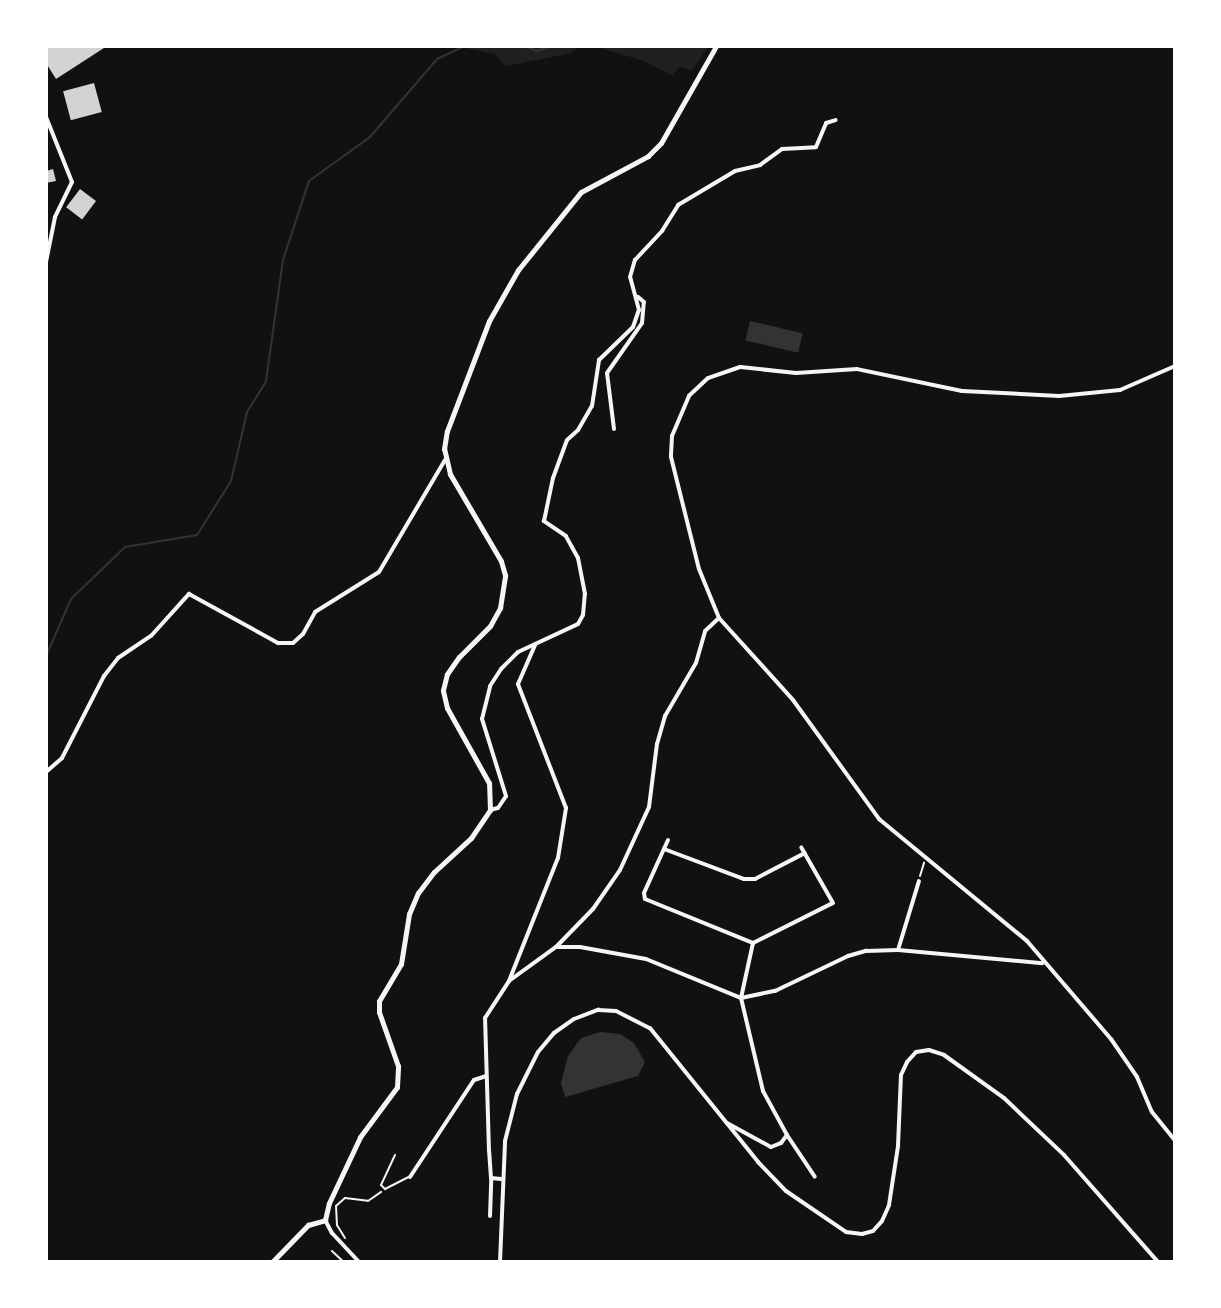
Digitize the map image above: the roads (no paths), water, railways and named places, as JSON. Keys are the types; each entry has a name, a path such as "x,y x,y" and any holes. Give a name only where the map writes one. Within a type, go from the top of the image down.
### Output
{"main road":[{"path":"272,1262 308,1225 325,1220 329,1203 360,1137 397,1087 398,1066 379,1012 379,1001 401,964 409,914 434,872 471,838 490,810 489,783 447,708 443,690 447,674 459,657 490,626 500,608 505,575 445,460 447,431 489,321 518,270 581,192 648,156 661,143 716,46"}],"street":[{"path":"46,117 72,182 55,217 46,262"},
{"path":"490,810 498,808 506,796 486,736 484,705 501,669 518,652 578,624 583,615 585,594 578,558 566,536 544,521 567,440 578,430 592,406 599,360 633,327 639,310 638,297 630,277 635,260 662,231 678,205 735,171 760,165 782,149 816,147 826,123 836,120"},
{"path":"614,429 607,373 642,323 644,302 638,297"},
{"path":"1175,366 1120,390 1059,396 962,391 857,369 796,373 740,367 708,378 689,396 672,436 671,457 699,569 719,618 793,700 879,819 1027,941 1111,1039 1137,1077 1152,1112 1175,1140"},
{"path":"46,772 62,758 104,676 118,658 151,636 189,594 278,643 293,643 303,634 315,612 379,572 445,460"},
{"path":"509,981 556,947 593,909 625,861 649,807 657,744 665,716 691,672 705,631 719,618"},
{"path":"490,1216 485,1018 509,981 558,858 566,808 518,684 535,645"},
{"path":"664,849 744,879 755,879 803,850 833,903 753,943 645,899 644,893 668,840"},
{"path":"898,950 919,881"},
{"path":"753,943 741,998 763,1091 815,1177"},
{"path":"556,947 580,947 646,959 741,998 775,991 848,956 898,950 1043,963"},
{"path":"500,1262 501,1179 510,1117 527,1072 554,1033 574,1019 598,1010 616,1011 650,1028 672,1050 726,1123 786,1191 846,1232 862,1234 873,1231 882,1221 889,1205 898,1146 901,1075 916,1052 929,1050 944,1055 1004,1098 1064,1155 1158,1262"},
{"path":"410,1177 474,1080 486,1076"},
{"path":"726,1123 771,1147 781,1143 787,1135"},
{"path":"491,1178 501,1179"},
{"path":"325,1220 359,1262"}],"lane":[{"path":"395,1155 381,1185 385,1189 410,1177"},
{"path":"332,1251 344,1262"}],"waterway":[{"path":"46,656 71,599 125,547 197,535 231,481 247,412 266,381 283,260 309,181 370,137 437,59 465,46"},
{"path":"524,46 537,51 552,46"}]}
